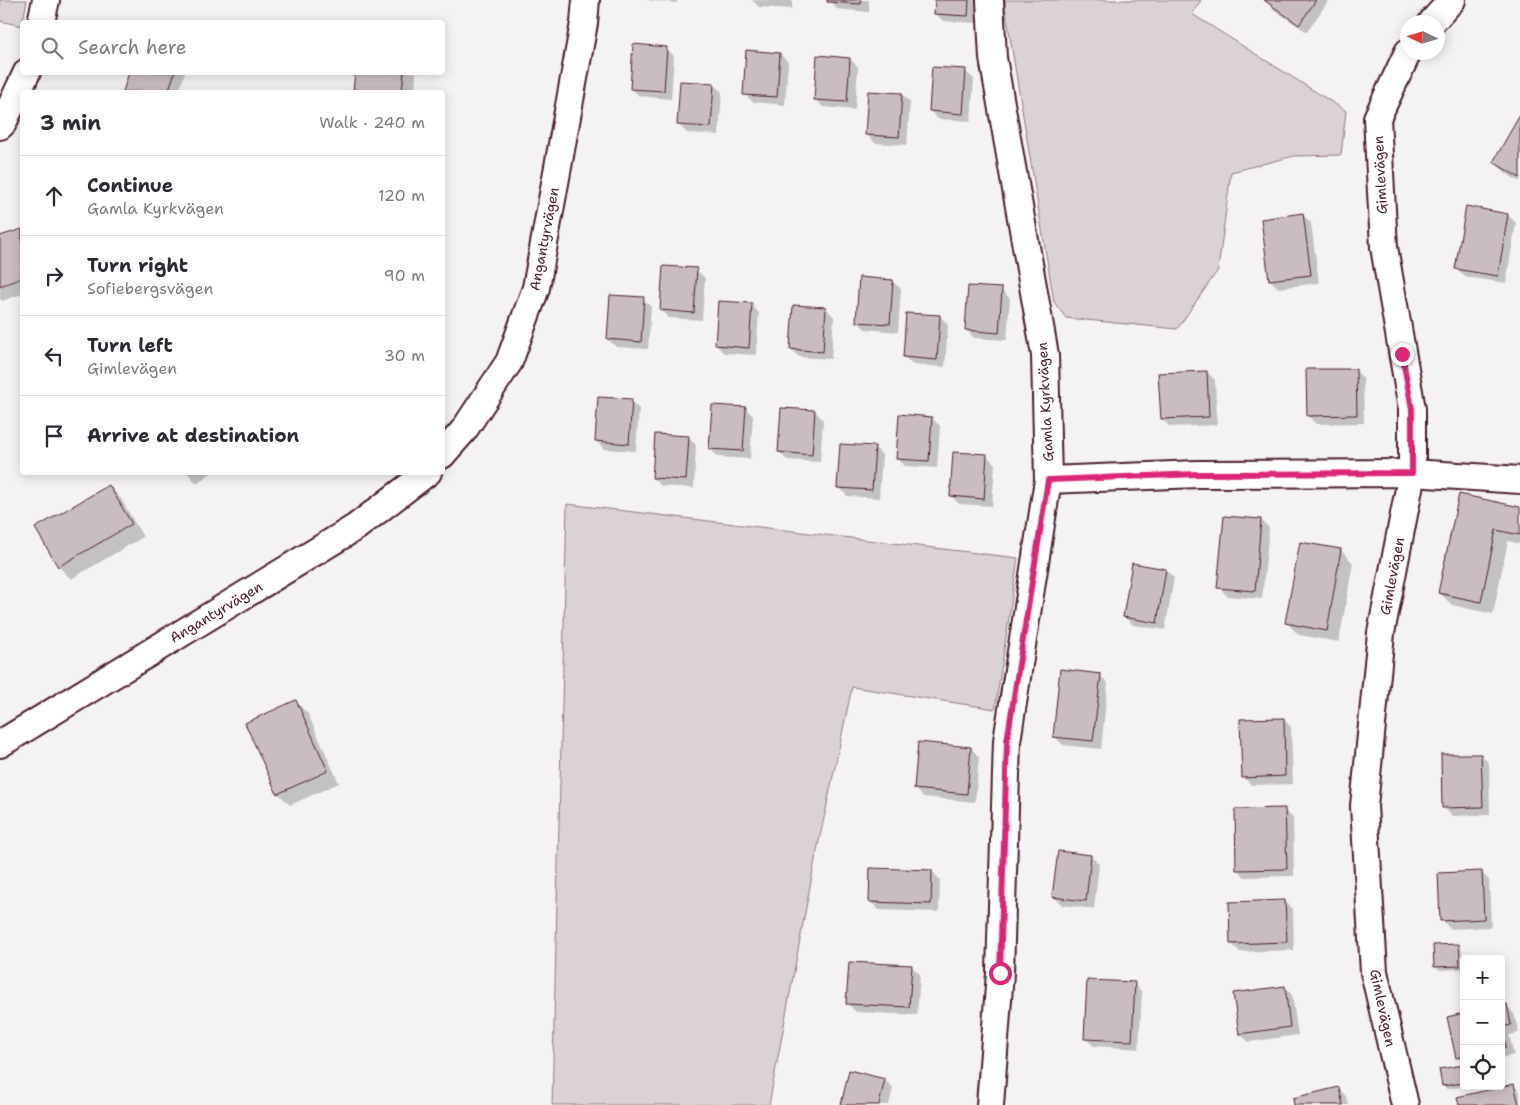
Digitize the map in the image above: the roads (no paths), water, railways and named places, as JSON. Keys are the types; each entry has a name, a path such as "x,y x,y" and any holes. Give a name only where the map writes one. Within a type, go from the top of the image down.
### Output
{"street":[{"path":"42,20 46,0"},
{"name":"Angantyrvägen","path":"445,452 464,430 509,362 536,288 584,23 586,0"},
{"name":"Gamla Kyrkvägen","path":"990,0 993,58 1045,355 1048,480 1007,741 1000,973 990,1105"},
{"path":"1438,15 1452,0"},
{"name":"Gimlevägen","path":"1404,60 1377,118 1384,247 1412,409 1412,473 1381,633 1364,806 1374,972 1405,1105"},
{"path":"0,126 26,75"},
{"path":"1048,480 1198,474 1412,473 1520,480"},
{"name":"Angantyrvägen","path":"0,744 356,527 424,475"}]}
